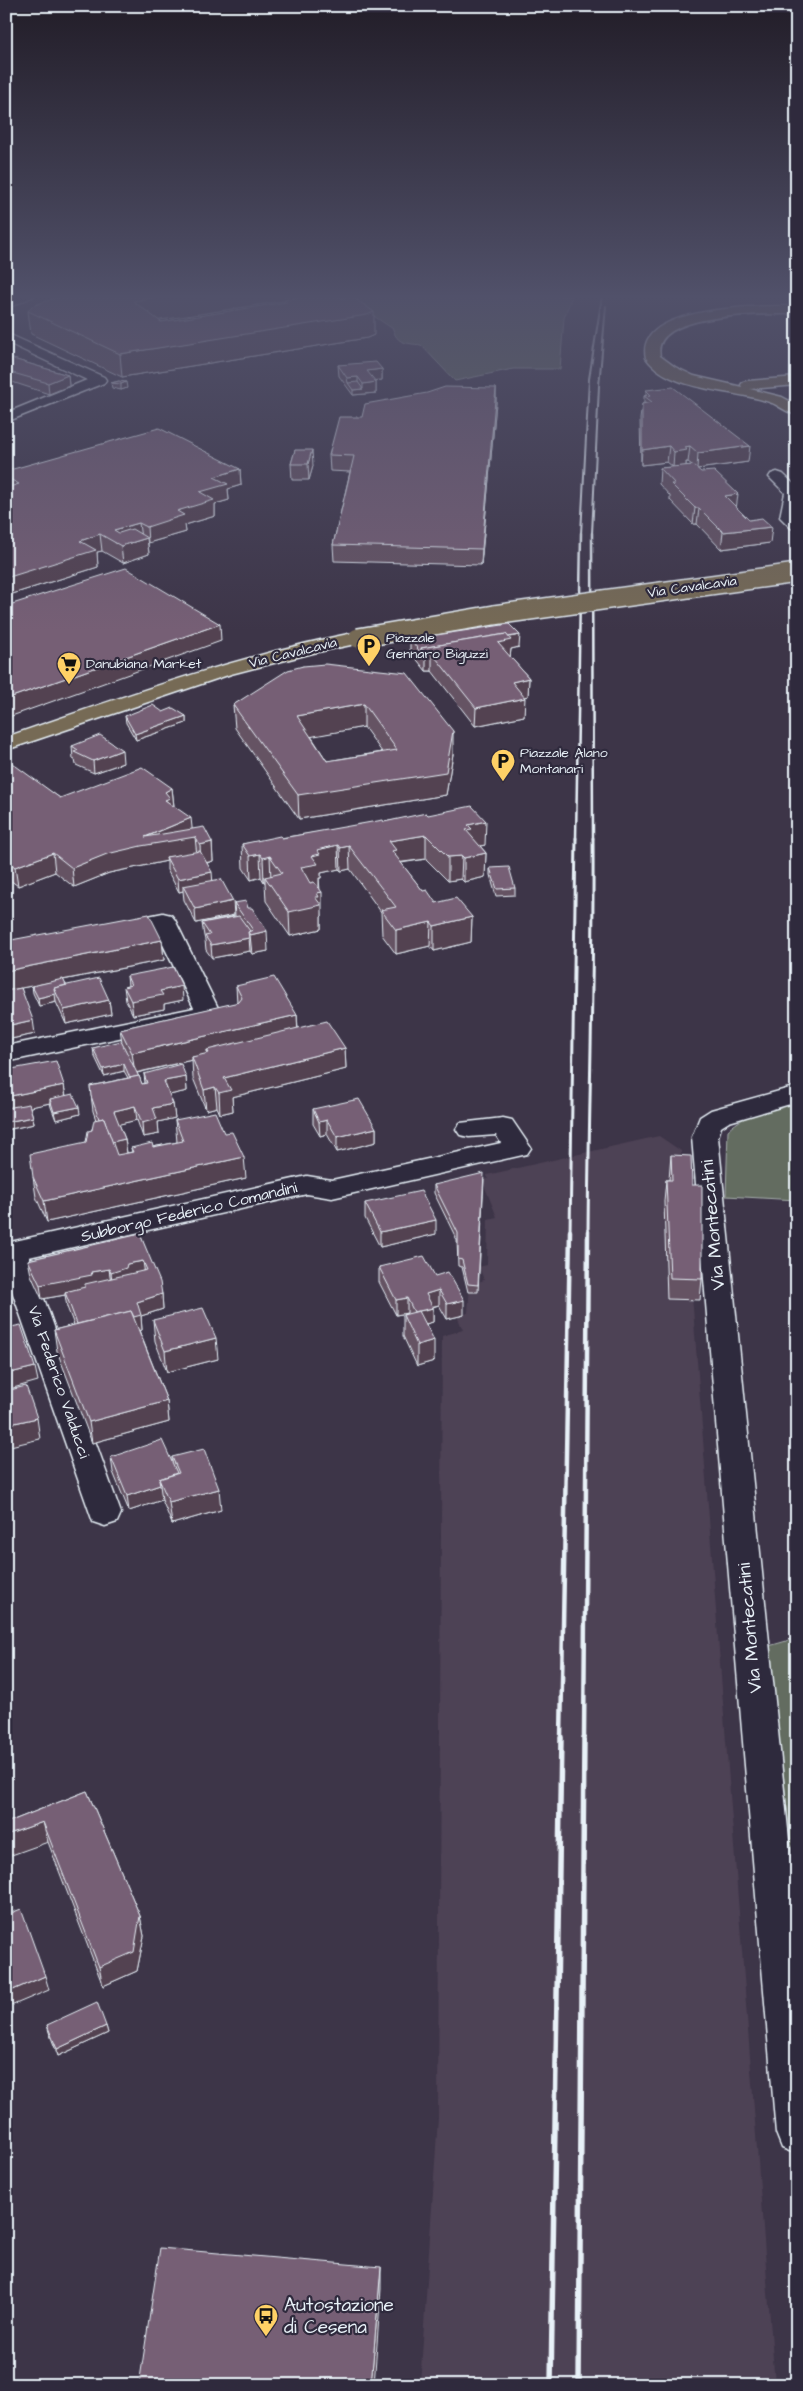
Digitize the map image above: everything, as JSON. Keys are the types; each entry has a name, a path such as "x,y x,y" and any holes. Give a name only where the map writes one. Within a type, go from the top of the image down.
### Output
{"main road":[{"name":"Via Cavalcavia","path":"6,744 182,683 320,644 494,615 797,573"}],"street":[{"path":"6,418 32,408"},
{"path":"777,477 793,492 788,517 797,524"},
{"path":"6,1054 208,1012 163,920 95,933"},
{"name":"Via Montecatini","path":"797,1094 720,1116 709,1123 705,1137 797,2133"},
{"name":"Subborgo Federico Comandini","path":"10,1253 307,1186 332,1189 518,1148 503,1126 469,1129"},
{"name":"Via Federico Valducci","path":"10,1253 106,1512"}],"shaded area":[{"path":"659,1136 681,1151 775,2385 420,2385 438,2118 442,1336 463,1330 457,1316 468,1313 470,1285 484,1280 479,1267 487,1265 488,1219 497,1217 482,1180 488,1179 487,1175"}],"green space":[{"path":"797,1104 797,1200 726,1196 728,1130 752,1115 778,1107"},
{"path":"797,1638 797,1891 796,1891 769,1646"}],"building":[{"path":"364,408 494,408 482,549 333,545 354,456 329,455 339,417 362,417"},
{"path":"642,408 700,408 750,446 698,453 690,446 685,447 687,450 674,452 669,446 642,450"},
{"path":"159,428 240,469 214,477 228,484 200,492 214,500 177,511 184,515 147,527 139,523 114,530 119,533 132,529 147,538 121,546 100,534 80,541 96,550 6,578 6,488 19,484 6,477 6,471"},
{"path":"295,450 312,450 308,464 291,464"},
{"path":"693,465 701,472 714,471 738,494 725,496 749,520 762,518 772,527 723,532 671,484 675,484 660,468"},
{"path":"126,568 220,624 6,699 6,606"},
{"path":"509,624 520,635 508,637 506,634 421,648 421,653 410,639"},
{"path":"506,634 511,640 498,643 529,678 512,682 525,698 476,708 432,653 426,654 421,648"},
{"path":"325,664 407,673 453,731 446,772 298,795 233,705 288,670 303,666","holes":["364,704 397,750 327,761 297,716"]},
{"path":"153,705 163,712 173,708 186,716 135,734 125,716"},
{"path":"100,735 122,750 93,761 74,752 78,750 72,746"},
{"path":"9,761 60,798 142,767 172,788 165,792 170,798 165,800 191,818 145,837 204,827 212,842 200,845 195,837 141,846 107,854 72,868 53,853 15,867 6,860 6,762"},
{"path":"472,806 486,821 468,825 472,829 466,830 486,853 464,858 462,856 448,857 426,835 389,841 396,850 392,851 423,891 427,890 436,903 456,898 472,917 434,926 431,922 396,930 381,910 396,907 349,846 340,848 338,845 317,850 320,854 312,856 318,864 301,867 310,883 314,882 322,892 317,893 319,897 315,897 321,905 289,912 265,877 282,873 270,856 263,858 260,854 250,856 242,844 280,836 282,838 383,820 384,822 426,813 428,815"},
{"path":"200,851 212,872 178,879 166,857"},
{"path":"509,867 515,888 497,889 490,868"},
{"path":"221,879 233,901 195,909 183,886"},
{"path":"246,901 248,908 252,908 267,931 250,935 248,932 253,930 234,903"},
{"path":"149,914 162,940 6,971 6,941"},
{"path":"239,916 250,931 248,932 249,938 211,945 205,936 210,935 202,923"},
{"path":"173,967 182,986 160,991 163,995 131,1001 124,987 131,985 127,976"},
{"path":"274,977 297,1015 132,1053 120,1029 239,1002 242,998 236,986"},
{"path":"99,978 109,1000 64,1010 54,988"},
{"path":"63,979 66,985 54,988 55,994 38,998 32,986"},
{"path":"21,988 33,1020 6,1026 6,991"},
{"path":"327,1021 345,1048 224,1078 231,1090 219,1093 215,1087 204,1090 192,1057 209,1053 207,1050"},
{"path":"121,1041 139,1076 130,1078 124,1064 103,1069 93,1048"},
{"path":"56,1061 64,1085 6,1097 6,1070"},
{"path":"181,1064 186,1077 164,1081 173,1104 153,1108 157,1119 142,1123 135,1106 114,1111 125,1139 112,1142 104,1118 99,1119 91,1096 90,1086 139,1076 142,1084 147,1083 144,1074"},
{"path":"73,1094 79,1107 54,1112 50,1099"},
{"path":"359,1099 376,1128 337,1137 327,1120 319,1122 313,1109"},
{"path":"29,1104 33,1117 6,1122 6,1108"},
{"path":"215,1112 224,1133 232,1132 244,1157 44,1201 33,1177 30,1154 86,1142 88,1131 92,1130 94,1120 104,1118 117,1155 133,1152 131,1148 152,1143 153,1147 183,1141 175,1120"},
{"path":"671,1155 691,1156 692,1185 702,1185 702,1279 670,1278 666,1180 672,1180"},
{"path":"484,1173 478,1285 468,1284 462,1260 458,1259 458,1233 434,1185"},
{"path":"421,1191 436,1220 380,1232 365,1203"},
{"path":"140,1234 160,1282 162,1294 137,1302 141,1315 134,1317 131,1311 77,1324 65,1292 85,1287 85,1284 147,1270 143,1261 127,1264 126,1268 111,1273 109,1269 91,1272 92,1275 40,1285 28,1260"},
{"path":"424,1256 435,1276 448,1272 464,1300 447,1304 439,1290 426,1294 433,1308 414,1312 407,1298 396,1300 379,1267"},
{"path":"203,1308 216,1338 165,1351 153,1320"},
{"path":"131,1311 167,1401 89,1422 54,1330"},
{"path":"419,1311 434,1340 417,1345 403,1315"},
{"path":"21,1325 35,1367 6,1374 6,1328"},
{"path":"26,1386 37,1418 6,1425 6,1391"},
{"path":"162,1440 177,1473 159,1479 160,1485 127,1496 111,1457"},
{"path":"204,1449 219,1489 169,1502 159,1479 179,1473 172,1457"},
{"path":"87,1791 140,1916 134,1952 99,1967 43,1822 6,1835 6,1823"},
{"path":"21,1909 45,1976 6,1993 6,1915"},
{"path":"97,2002 106,2026 57,2049 47,2025"},
{"name":"Autostazione di Cesena","path":"160,2248 381,2267 371,2385 139,2385"}],"railway":[{"path":"581,534 588,408"},
{"path":"592,534 598,408"},
{"path":"576,839 581,533"},
{"path":"592,534 593,839"},
{"path":"570,1233 576,838"},
{"path":"588,1233 593,839"},
{"path":"561,1739 570,1231"},
{"path":"584,1739 588,1231"},
{"path":"551,2385 561,1738"},
{"path":"579,2385 584,1738"}],"place":[{"name":"Piazzale Gennaro Biguzzi","path":"369,667"},
{"name":"Danubiana Market","path":"69,685"},
{"name":"Piazzale Alano Montanari","path":"503,782"},
{"name":"Autostazione di Cesena","path":"266,2337"}]}
